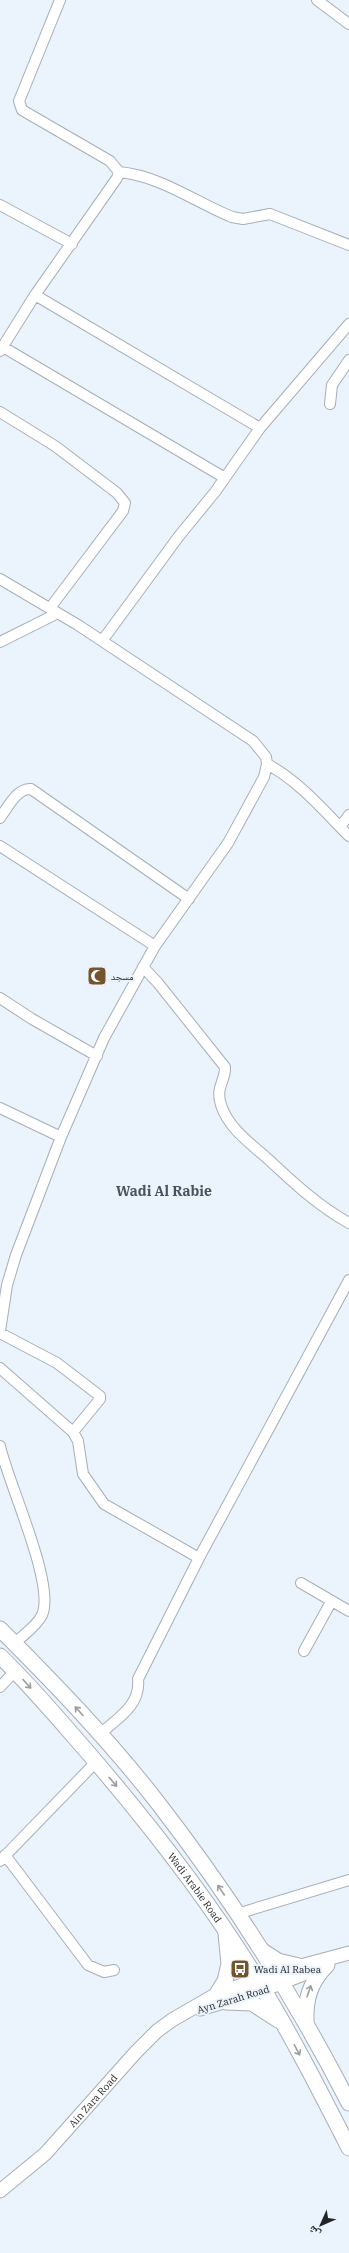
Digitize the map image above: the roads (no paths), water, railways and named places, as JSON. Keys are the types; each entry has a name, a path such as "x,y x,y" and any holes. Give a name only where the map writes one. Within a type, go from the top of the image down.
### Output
{"highway":[{"name":"Wadi Arabie Road","path":"0,1629 15,1643 100,1734 157,1801 237,1914 278,1978 306,2023 349,2103"},
{"name":"Wadi Arabie Road","path":"0,1656 96,1762 161,1840 226,1931 283,2025 349,2148"},
{"path":"226,1931 229,1964 222,1998 252,2003 283,2025"},
{"path":"257,1945 278,1961 299,1966"},
{"path":"306,2023 307,1997 311,1985 327,1965"}],"main road":[{"name":"Ayn Zarah Road","path":"278,1978 299,1966 349,1954"},
{"name":"Ayn Zarah Road","path":"187,2011 278,1978 327,1965 349,1954"},
{"name":"Ain Zara Road","path":"0,2192 45,2154 141,2046 157,2031 187,2011"}],"street":[{"path":"60,0 19,101 22,110 110,160 119,172 128,173 169,186 232,217 243,219 270,214 349,245"},
{"path":"317,0 349,24"},
{"path":"119,172 117,178 35,295 1,349 225,478"},
{"path":"0,205 72,244"},
{"path":"35,295 260,428"},
{"path":"102,640 225,478 260,428 349,324"},
{"path":"330,404 332,386 349,360"},
{"path":"0,412 55,446 117,493 125,504 124,511 54,610 0,642"},
{"path":"0,578 102,640 253,741 262,749 268,764 289,778 349,836"},
{"path":"73,1432 100,1399 100,1396 57,1362 0,1332 7,1285 16,1255 61,1137 116,1013 155,946 233,835 264,777 268,764"},
{"path":"0,818 20,792 25,789 31,789 189,899"},
{"path":"340,827 349,815"},
{"path":"0,846 155,946"},
{"path":"142,967 158,983 225,1067 225,1073 220,1084 220,1097 225,1116 233,1127 302,1191 317,1203 349,1223"},
{"path":"0,998 32,1019 96,1056"},
{"path":"0,1108 61,1137"},
{"path":"100,1734 137,1699 139,1690 138,1679 199,1558 349,1280"},
{"path":"0,1368 73,1432 78,1441 83,1474 104,1504 199,1558"},
{"path":"0,1446 42,1576 46,1600 39,1620 15,1643"},
{"path":"300,1583 349,1611"},
{"path":"304,1651 331,1602"},
{"path":"0,1687 15,1671"},
{"path":"96,1762 3,1858 88,1965 104,1972 114,1970"},
{"path":"237,1914 349,1880"}],"place":[{"name":"مسجد","path":"97,976"},
{"name":"Wadi Al Rabea","path":"240,1969"}],"district":[{"name":"Wadi Al Rabie","path":"164,1191"}]}
